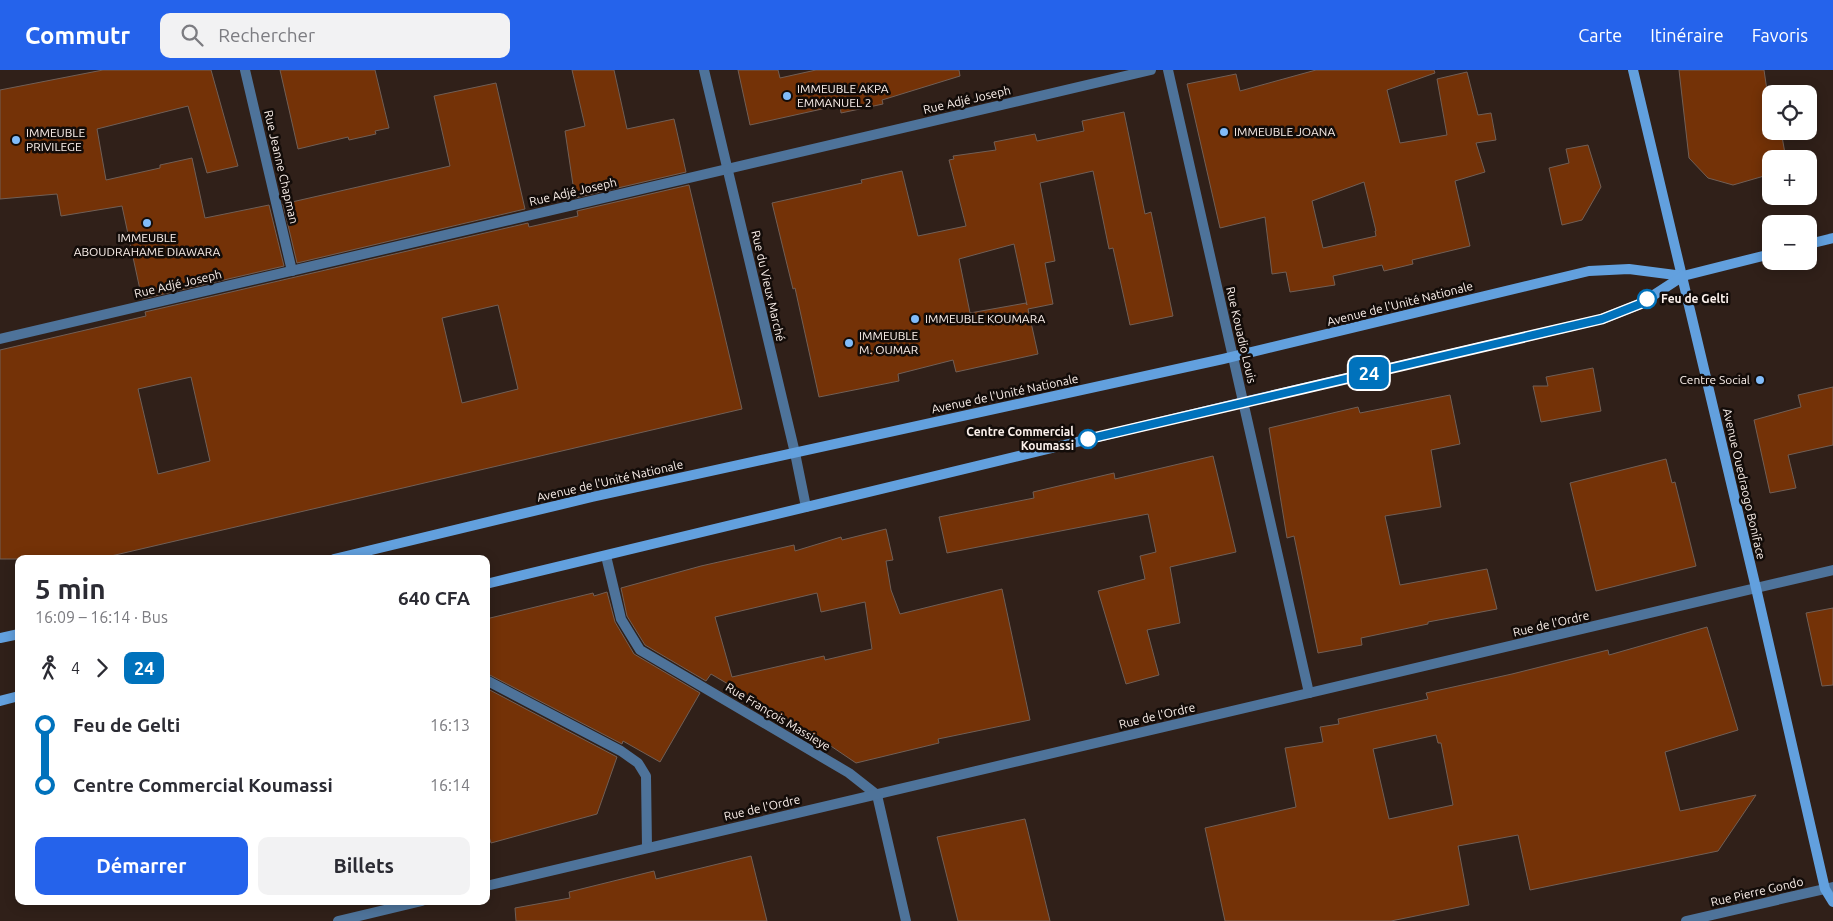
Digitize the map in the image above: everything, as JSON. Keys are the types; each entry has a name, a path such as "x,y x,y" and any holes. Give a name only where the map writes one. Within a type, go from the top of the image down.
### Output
{"street":[{"name":"Rue Jeanne Chapman","path":"245,70 292,270"},
{"name":"Rue du Vieux Marché","path":"704,70 795,453 806,507"},
{"name":"Rue Adjé Joseph","path":"0,339 1151,70"},
{"name":"Rue Kouadio Louis","path":"1168,70 1309,693"},
{"name":"Avenue Ouedraogo Boniface","path":"1633,70 1833,902"},
{"path":"1817,242 1833,238"},
{"name":"Avenue de l'Unité Nationale","path":"490,583 1243,402 1602,319 1640,304 1683,276 1762,256"},
{"name":"Avenue de l'Unité Nationale","path":"351,555 592,497 1233,357 1589,270 1629,269 1683,276"},
{"name":"Rue François Massieye","path":"606,556 621,619 640,650 849,773 877,795"},
{"name":"Rue de l'Ordre","path":"490,885 1833,570"},
{"path":"0,638 15,635"},
{"path":"490,682 621,751 638,762 646,776 647,848"},
{"path":"0,701 15,697"},
{"path":"877,795 906,921"},
{"name":"Rue Pierre Gondo","path":"1686,921 1829,888"},
{"path":"338,921 405,905"}],"building":[{"path":"103,70 211,70 238,166 207,173 188,106 97,129 106,180 160,168 160,165 192,158 205,218 269,205 284,266 142,299 122,206 61,216 57,194 0,199 0,90"},
{"path":"280,70 375,70 389,128 375,131 376,134 349,140 348,137 298,149"},
{"path":"572,70 614,70 627,129 674,119 686,172 575,198 565,131 585,126"},
{"path":"738,70 778,70 780,78 816,70 959,70 960,76 882,100 883,104 841,113 840,105 750,125"},
{"path":"1316,70 1434,70 1435,73 1387,90 1400,143 1447,135 1437,79 1467,72 1478,115 1491,113 1496,140 1476,143 1485,172 1455,181 1470,246 1412,260 1413,264 1384,271 1382,265 1333,276 1335,285 1290,292 1286,272 1272,274 1265,217 1220,228 1187,84 1236,74 1240,91","holes":["1364,182 1376,236 1323,248 1312,201"]},
{"path":"1679,70 1764,70 1766,85 1762,85 1762,140 1783,140 1784,150 1762,150 1762,177 1733,185 1708,178 1689,158"},
{"path":"496,83 525,209 297,263 283,204 450,166 434,96"},
{"path":"1124,112 1145,214 1151,212 1173,316 1130,325 1113,248 1109,249 1093,171 1040,183 1055,261 1045,263 1053,304 1028,309 1038,354 956,372 953,360 898,374 899,381 819,397 795,288 793,289 772,203 862,183 861,180 902,171 918,236 966,226 949,160 954,159 953,156 996,150 994,142 1035,134 1037,141 1084,131 1082,121","holes":["1014,244 1027,305 1026,303 970,313 959,259"]},
{"path":"1588,145 1601,187 1582,220 1562,225 1549,168 1569,163 1566,149"},
{"path":"689,185 742,409 115,555 15,555 15,559 0,559 0,350 146,316 145,312 528,223 529,227 578,216 577,211","holes":["498,305 518,389 462,403 442,318","191,377 210,461 158,474 138,389"]},
{"path":"1593,368 1601,411 1541,422 1533,386 1548,386 1546,377"},
{"path":"1833,387 1833,445 1788,455 1796,488 1770,493 1754,420 1801,407 1798,395"},
{"path":"1450,395 1460,444 1431,450 1441,507 1385,516 1400,585 1487,569 1497,609 1428,622 1428,624 1361,638 1362,645 1318,653 1294,536 1287,538 1269,428 1358,407 1360,413"},
{"path":"1213,456 1236,552 1170,567 1180,623 1147,630 1159,675 1126,684 1098,591 1145,579 1140,556 1156,552 1148,514 947,553 939,517 1034,498 1033,492 1114,473 1115,479"},
{"path":"1666,459 1672,483 1675,482 1696,566 1596,591 1570,483"},
{"path":"886,529 893,560 886,561 891,590 900,614 1002,589 1030,720 938,739 939,743 856,763 813,734 711,674 706,681 645,645 627,616 621,588 701,566 794,545 795,551 841,537 842,540","holes":["817,593 821,612 865,602 872,649 825,660 824,656 732,677 715,617"]},
{"path":"607,592 615,622 634,654 700,693 660,762 623,741 622,744 490,675 490,618 593,593 594,596"},
{"path":"1833,608 1833,685 1822,686 1806,613"},
{"path":"1707,627 1738,730 1665,752 1680,811 1756,795 1718,851 1530,890 1518,835 1458,846 1469,905 1391,921 1225,921 1205,828 1296,807 1285,748 1323,742 1320,727 1339,724 1338,719 1428,699 1426,693 1608,650 1609,655","holes":["1436,735 1438,743 1441,743 1453,805 1389,819 1373,749"]},
{"path":"490,690 617,757 597,814 491,843"},
{"path":"1025,819 1050,921 958,921 937,837"},
{"path":"751,856 767,921 516,921 515,908 570,898 569,892 654,871 656,879"}],"bus line":[{"name":"24","path":"1088,439 1602,319 1640,304 1647,299"}],"place":[{"name":"IMMEUBLE AKPA EMMANUEL 2","path":"787,96"},
{"name":"IMMEUBLE JOANA","path":"1224,132"},
{"name":"IMMEUBLE PRIVILEGE","path":"16,140"},
{"name":"IMMEUBLE ABOUDRAHAME DIAWARA","path":"147,223"},
{"name":"Feu de Gelti","path":"1647,299"},
{"name":"IMMEUBLE KOUMARA","path":"915,319"},
{"name":"IMMEUBLE M. OUMAR","path":"849,343"},
{"name":"Centre Social","path":"1760,380"},
{"name":"Centre Commercial Koumassi","path":"1088,439"}]}
